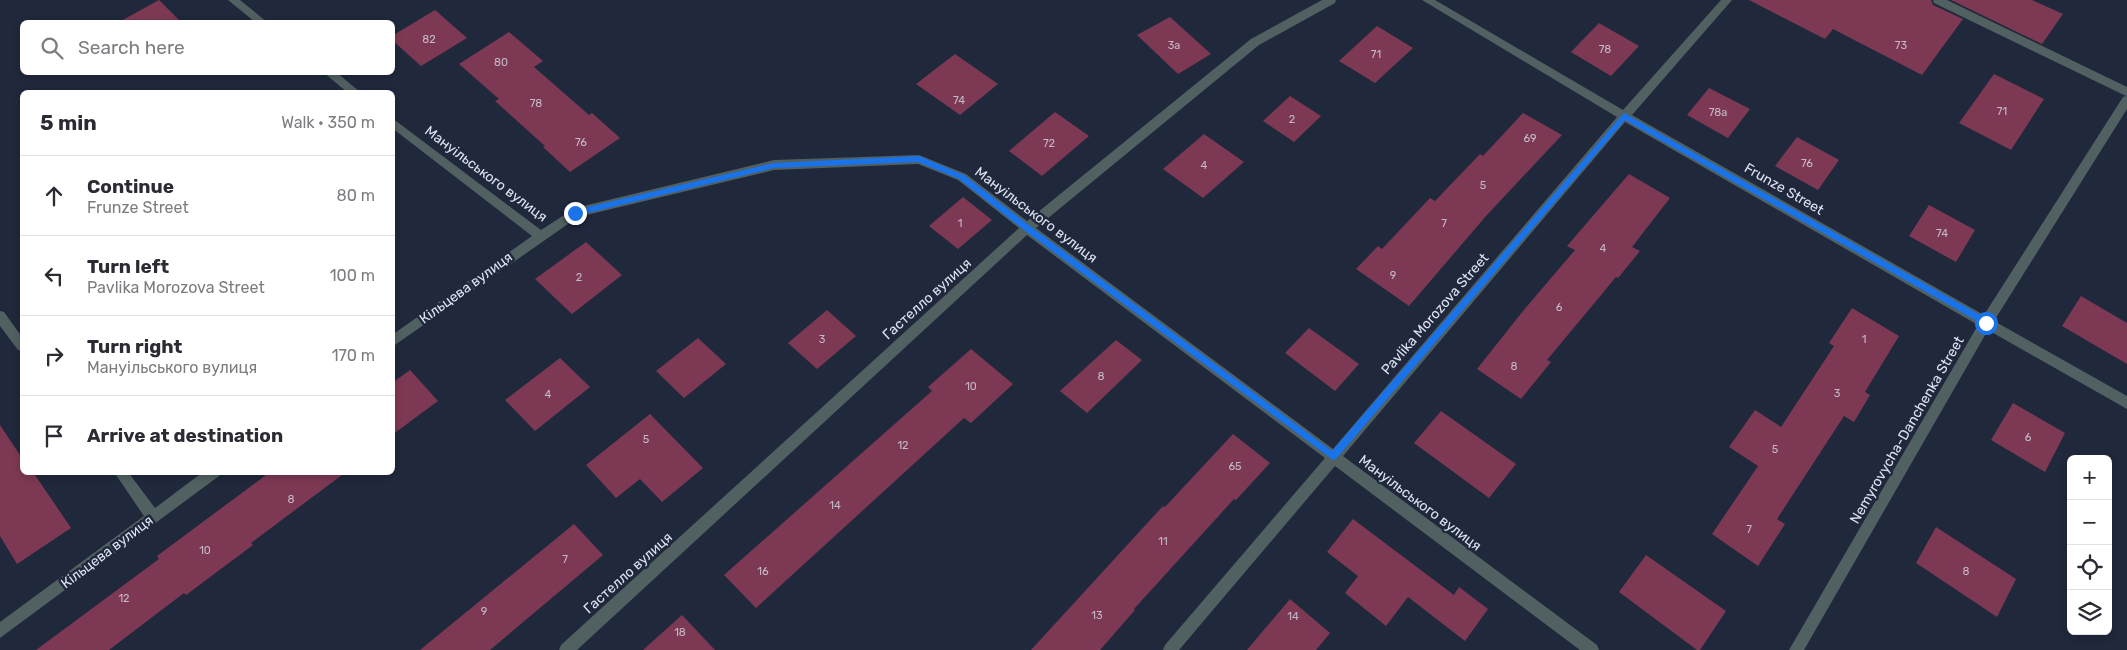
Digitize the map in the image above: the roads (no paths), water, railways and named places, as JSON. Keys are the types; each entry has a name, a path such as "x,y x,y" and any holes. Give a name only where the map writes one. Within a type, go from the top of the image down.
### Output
{"street":[{"path":"233,0 259,20"},
{"name":"Гастелло вулиця","path":"566,650 1027,228 1255,42 1331,0"},
{"name":"Frunze Street","path":"1427,0 1624,116 2127,402"},
{"name":"Pavlika Morozova Street","path":"1170,650 1624,116 1727,0"},
{"path":"1938,0 2127,92"},
{"path":"332,75 351,90"},
{"name":"Nemyrovycha-Danchenka Street","path":"1796,650 1986,323 2127,100"},
{"name":"Мануільського вулиця","path":"395,124 541,236 575,213 774,166 919,159 962,177 1027,228 1592,650"},
{"name":"Кільцева вулиця","path":"395,340 541,236"},
{"path":"0,316 20,343"},
{"path":"122,475 153,517"},
{"name":"Кільцева вулиця","path":"0,631 210,475"}]}
